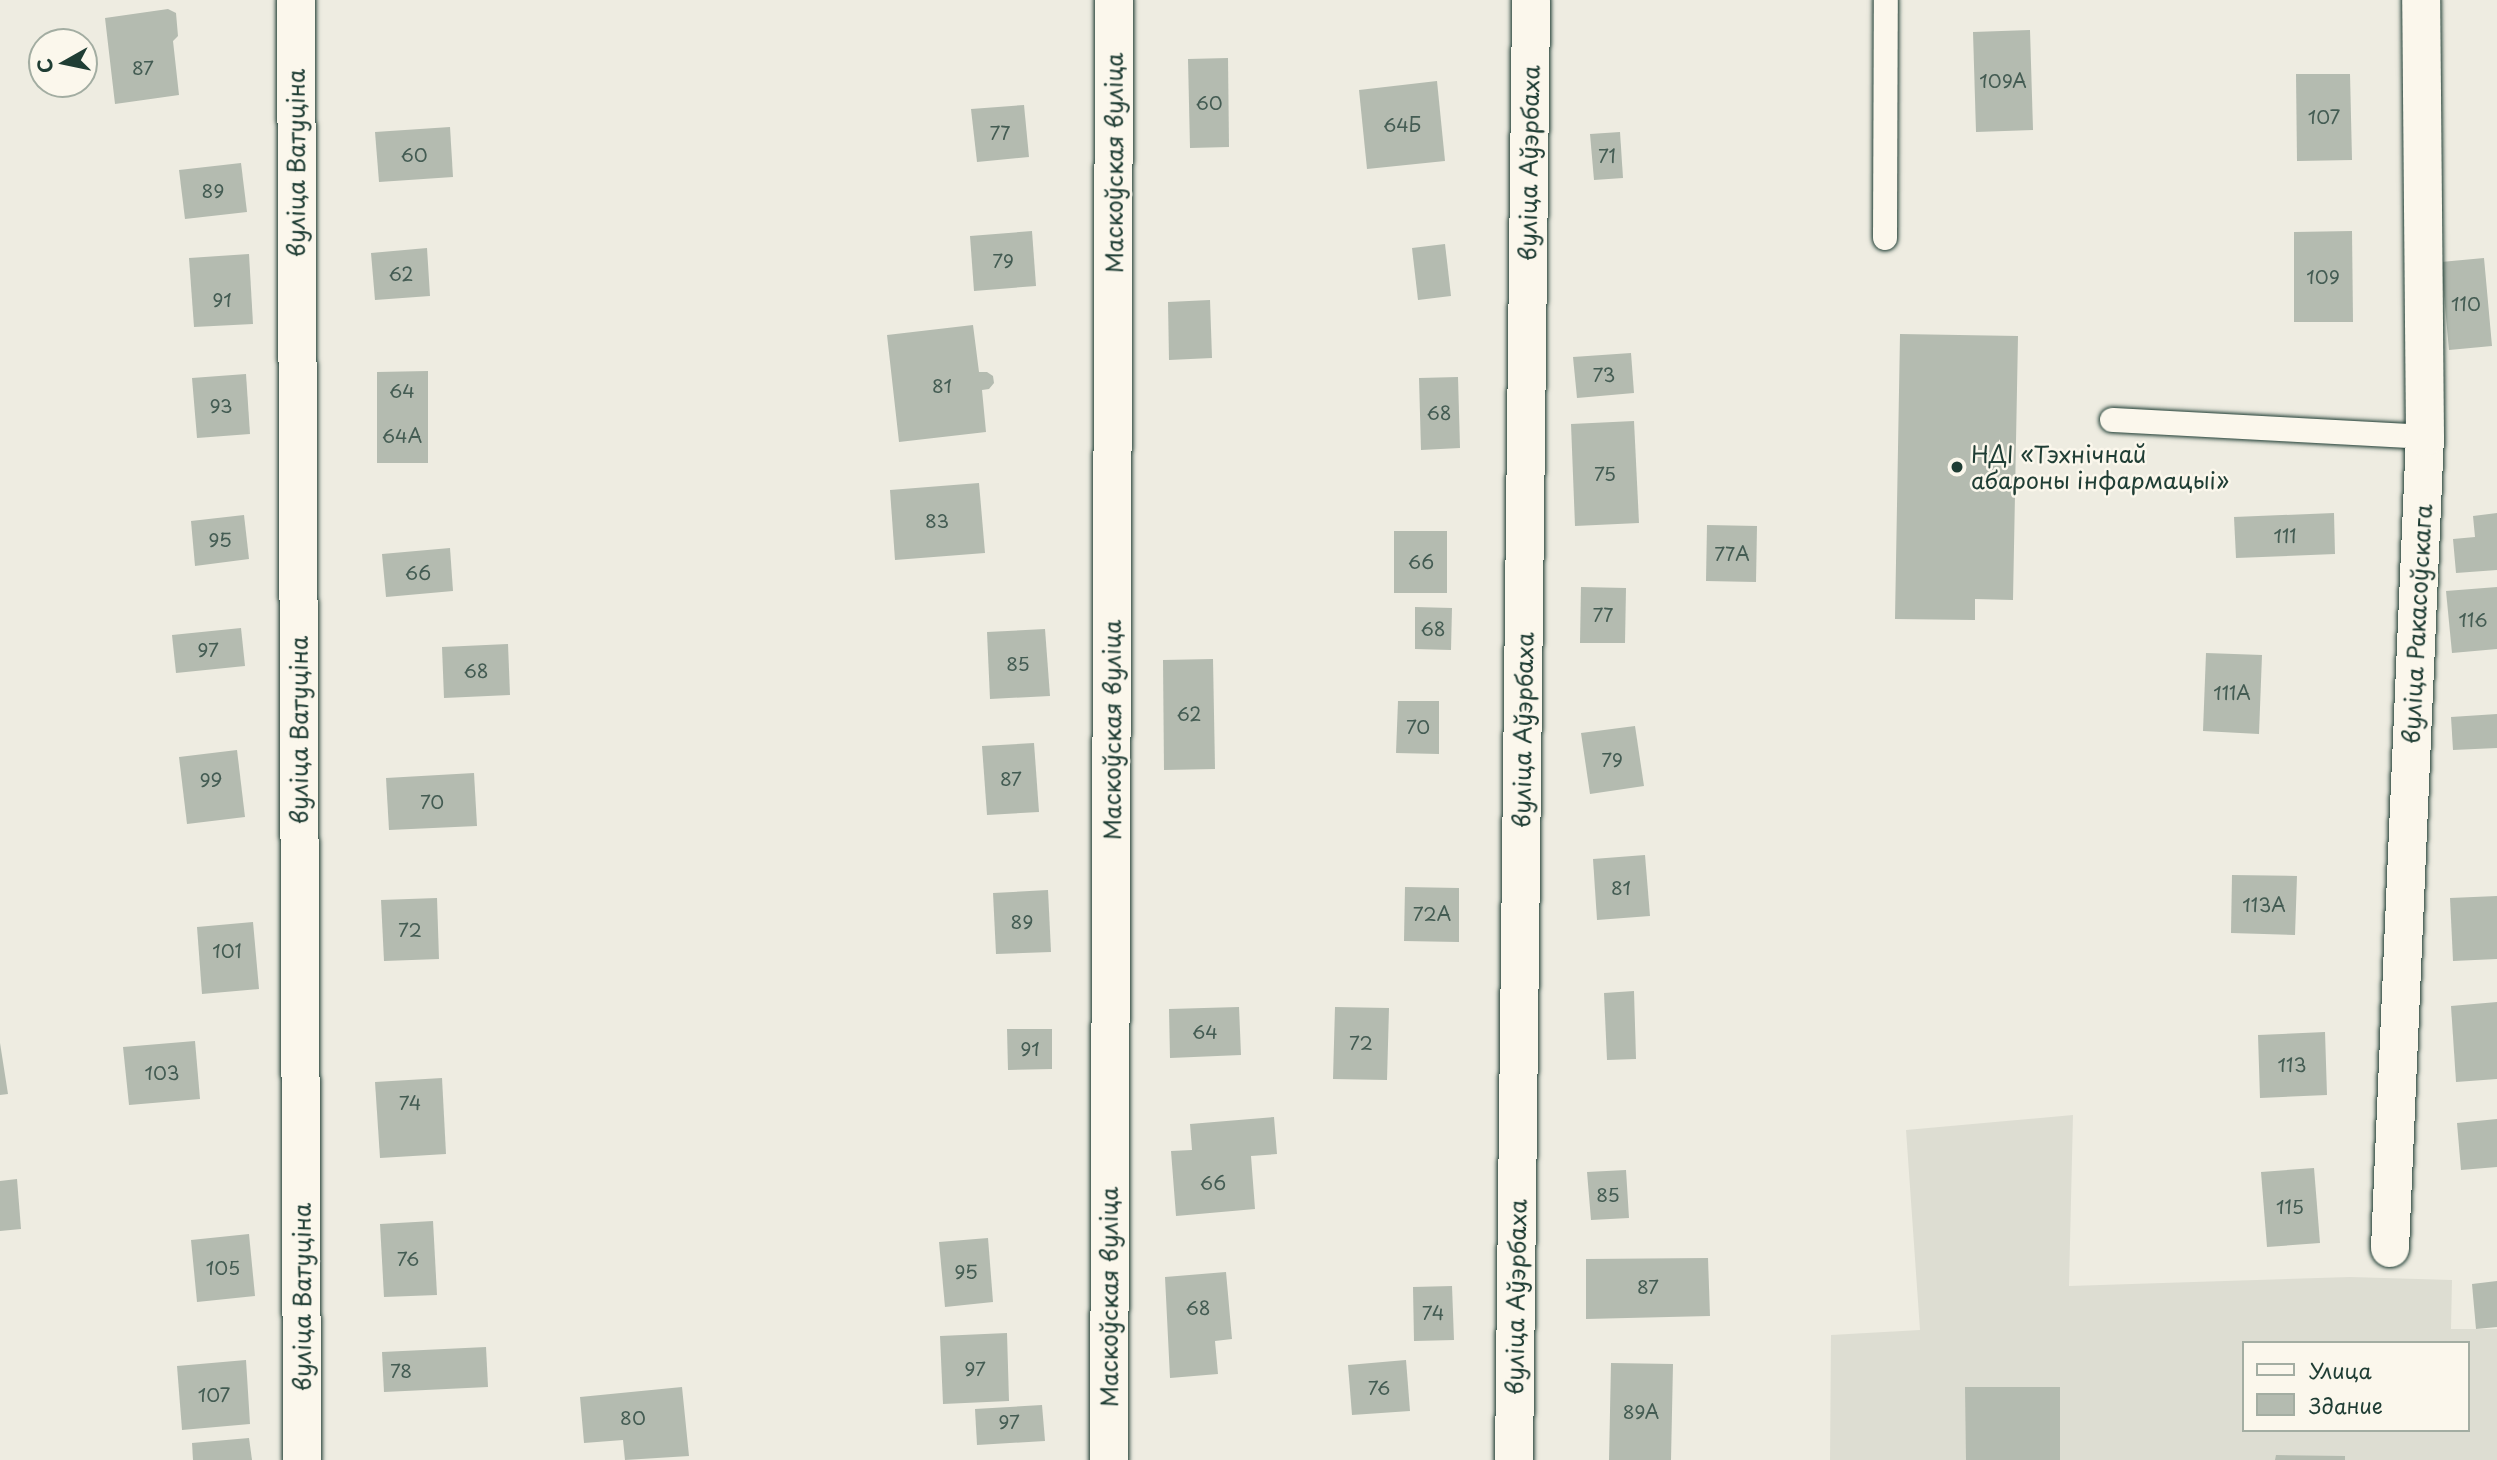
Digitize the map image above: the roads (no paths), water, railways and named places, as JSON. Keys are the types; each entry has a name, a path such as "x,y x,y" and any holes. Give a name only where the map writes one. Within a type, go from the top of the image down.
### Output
{"street":[{"name":"вуліца Ватуціна","path":"296,0 302,1460"},
{"name":"Маскоўская вуліца","path":"1109,1460 1114,0"},
{"name":"вуліца Аўэрбаха","path":"1514,1460 1531,0"},
{"name":"вуліца Ракасоўскага","path":"2390,1248 2425,437 2421,0"}],"lane":[{"path":"1885,238 1886,0"},
{"path":"2112,420 2425,437"}],"place":[{"name":"НДІ «Тэхнічнай абароны інфармацыі»","path":"1957,467"}]}
